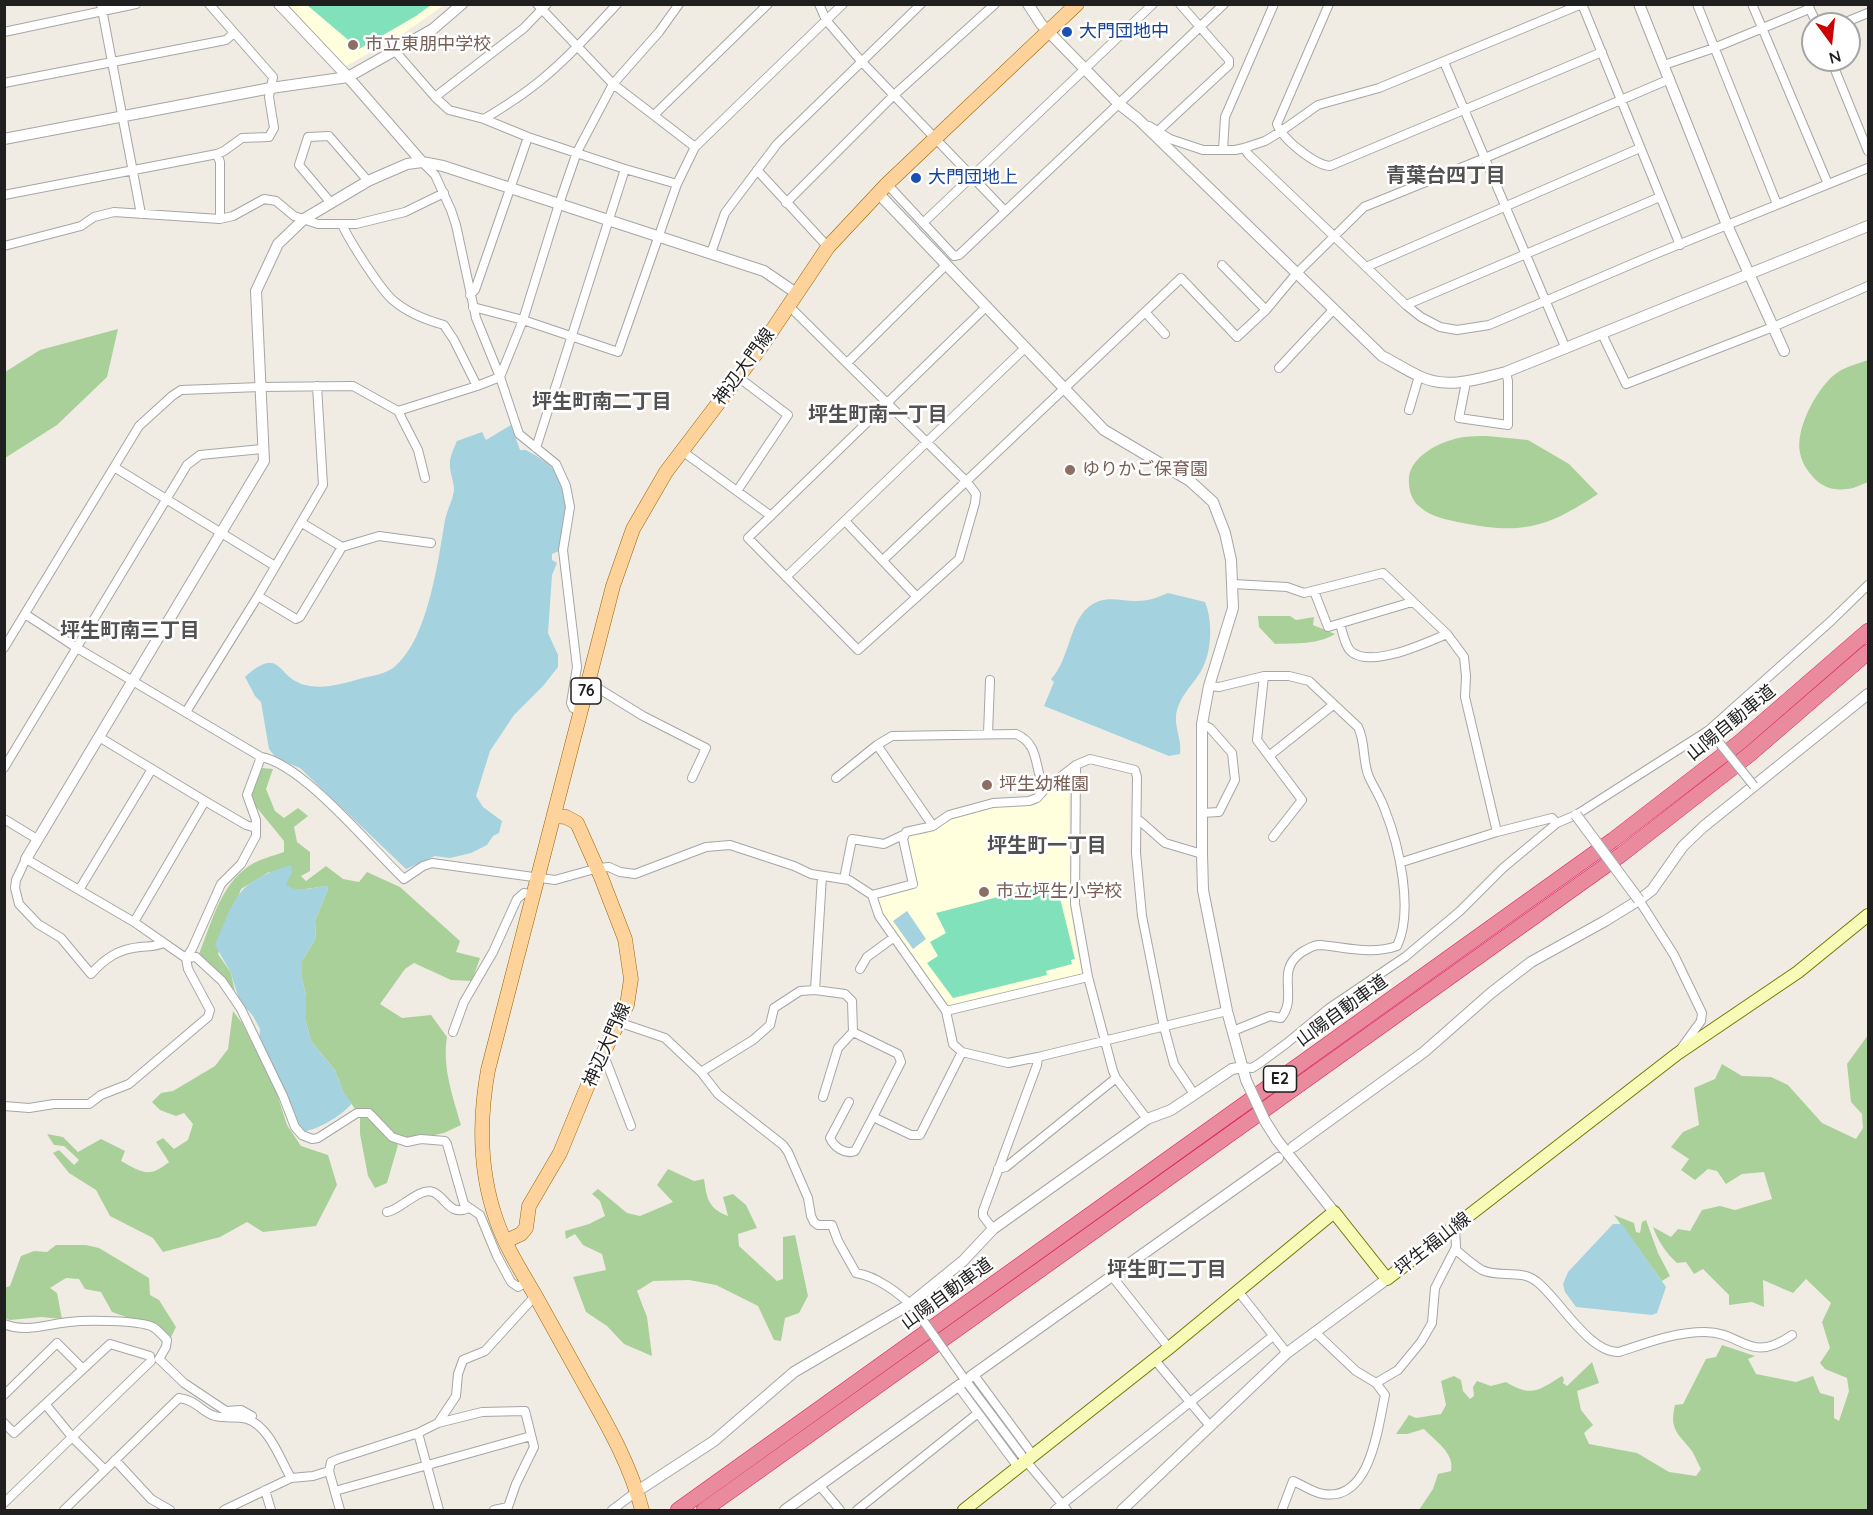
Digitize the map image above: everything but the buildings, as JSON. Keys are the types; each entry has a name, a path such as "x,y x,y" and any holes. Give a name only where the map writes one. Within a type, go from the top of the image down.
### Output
{"highway":[{"name":"山陽自動車道","path":"678,1510 1613,840 1740,742 1869,631"},
{"name":"山陽自動車道","path":"704,1510 1622,854 1750,754 1869,652"}],"main road":[{"name":"神辺大門線","path":"639,1501 626,1461 610,1429 527,1282 496,1220 482,1148 482,1117 488,1071 612,586 633,529 666,472 760,347 828,247 882,189 1077,4"},
{"name":"神辺大門線","path":"506,1241 521,1234 526,1228 529,1206 560,1153 628,998 632,979 625,939 598,868 577,823 566,817 554,816"},
{"name":"坪生福山線","path":"1334,1212 1387,1279 1677,1054 1798,972 1869,915"},
{"path":"964,1510 1169,1348 1334,1212"}],"street":[{"path":"4,32 101,8 136,4"},
{"path":"4,195 217,154 242,138 269,137 274,128 269,97 273,77 209,4"},
{"path":"279,4 435,175 444,193 456,225 473,307 519,434 556,464 566,486 570,507 563,550 577,668 571,703 573,708 580,711"},
{"path":"4,139 271,88 348,77 433,29 462,4"},
{"path":"484,119 542,80 617,4"},
{"path":"398,411 500,377 524,320 577,152 613,84 659,32 679,4"},
{"path":"819,4 826,20 861,61 1005,211"},
{"path":"473,307 524,320 618,352 676,184 695,147 843,4"},
{"path":"711,253 725,213 777,144 921,4"},
{"path":"786,203 893,96 995,4"},
{"path":"1028,4 1048,31 1119,104 1138,119 1382,356 1419,376 1438,382 1466,382 1506,372 1869,226"},
{"path":"923,222 1153,4"},
{"path":"1158,131 1229,65 1229,60 1180,4"},
{"path":"882,189 923,222 954,256 959,255 1224,4"},
{"path":"1224,150 1225,117 1274,4"},
{"path":"1329,4 1277,124 1280,132 1322,165 1330,166 1602,52"},
{"path":"1138,119 1170,139 1203,150 1244,148 1265,141 1318,105 1379,88 1582,4 1619,100 1680,244"},
{"path":"1639,4 1727,225 1784,351"},
{"path":"1697,4 1777,204"},
{"path":"1752,4 1828,184"},
{"path":"435,97 524,28 542,6 613,84 695,147"},
{"path":"654,115 764,6"},
{"path":"1664,65 1762,29 1809,7"},
{"path":"101,8 141,214"},
{"path":"4,83 226,40 234,33"},
{"path":"395,51 449,110 484,119 528,137 676,184"},
{"path":"1444,62 1566,349"},
{"path":"1835,72 1869,152"},
{"path":"883,560 1181,278 1237,337 1266,310 1296,274 1364,207 1670,79"},
{"path":"331,203 299,165 308,137 328,136 368,181"},
{"path":"470,295 475,290 528,137"},
{"path":"1244,148 1406,305 1421,317 1440,327 1457,330 1490,325 1680,244 1869,168"},
{"path":"1366,267 1640,148"},
{"path":"217,154 220,162 220,219"},
{"path":"163,943 154,947 120,950 100,964 91,974 61,938 38,924 19,904 15,888 16,880 37,840 264,461 256,291 278,244 304,219 368,181 408,164 422,162 443,166 510,187 764,271 796,293"},
{"path":"536,448 625,169"},
{"path":"757,170 828,247"},
{"path":"882,189 947,264 1104,430 1190,481 1213,502 1225,533 1231,560 1233,608 1209,686 1202,724 1203,890 1227,1011 1246,1080 1265,1121 1277,1140 1334,1212"},
{"path":"4,246 81,226 99,216 114,212 206,220 220,219 233,216 264,199 276,201 294,216 318,224 342,224 377,220 405,212 444,193"},
{"path":"1406,305 1412,300 1660,198"},
{"path":"342,224 392,300 425,320 444,325 477,386"},
{"path":"847,363 947,264"},
{"path":"1222,265 1266,310"},
{"path":"1602,333 1626,384 1773,327 1869,286"},
{"path":"788,305 888,403 967,482 976,494 959,558 858,650 748,538 888,403 987,306"},
{"path":"1279,368 1334,310"},
{"path":"1145,312 1165,334"},
{"path":"786,577 1026,347"},
{"path":"1466,382 1459,418 1508,425 1506,372"},
{"path":"1408,410 1419,376"},
{"path":"737,491 788,415 738,377"},
{"path":"186,712 258,597 323,485 318,386"},
{"path":"4,648 139,426 181,390 352,386 398,411 418,450 425,478"},
{"path":"4,768 188,465 200,455 262,449"},
{"path":"682,450 771,516"},
{"path":"114,467 275,566"},
{"path":"845,521 917,597"},
{"path":"302,523 342,547"},
{"path":"258,597 296,619 300,617 342,547 379,536 431,543"},
{"path":"1233,584 1287,587 1304,593 1383,573 1447,634 1464,657 1467,676 1465,697 1497,832"},
{"path":"612,1510 639,1501 714,1441 794,1372 912,1307 963,1261 993,1229 1147,1119 1171,1110 1232,1069 1252,1068 1260,1063 1328,1009 1405,957 1460,911 1503,868 1557,823 1576,815 1709,730 1869,585"},
{"path":"1314,591 1328,627 1412,602"},
{"path":"25,614 77,648 261,757 279,763 323,797 405,879 423,866 432,863 555,880 609,867 620,872 635,874 706,847 730,845 794,866 811,874 849,880 872,895 879,916 893,938 946,1011 953,1044 962,1052 1008,1064 1227,1011"},
{"path":"1340,624 1346,643 1352,652 1364,657 1374,657 1413,648 1447,634"},
{"path":"1209,686 1238,683 1264,676 1289,675 1309,681 1359,727 1369,777 1386,812 1402,862 1404,908 1402,930 1397,946"},
{"path":"1264,676 1257,740 1302,800 1274,837"},
{"path":"988,734 990,680"},
{"path":"588,682 643,716 706,748 692,778"},
{"path":"1293,1147 1424,1052 1491,993 1531,962 1605,921 1652,890 1683,846 1703,826 1869,694"},
{"path":"1269,756 1333,705"},
{"path":"1201,813 1219,812 1236,780 1232,753 1210,728 1202,724"},
{"path":"1709,730 1754,786"},
{"path":"836,778 877,745 892,736 1016,734 1027,739 1033,747 1040,780 1045,789"},
{"path":"99,737 246,825 256,828"},
{"path":"877,745 933,826"},
{"path":"4,1106 28,1108 54,1104 89,1104 102,1095 129,1084 208,1017 210,1010 188,969 186,958 221,884 241,864 256,836 256,820 247,795 261,757"},
{"path":"844,879 852,839 885,844 906,832 933,826 949,815 993,803 1029,801 1037,798 1076,765 1090,759 1135,770 1138,822 1136,853 1142,916 1164,1027 1174,1064 1194,1094"},
{"path":"1076,765 1075,904 1088,977 1116,1078 1147,1119"},
{"path":"79,890 152,769"},
{"path":"134,922 205,801"},
{"path":"1576,815 1639,900 1674,955 1701,1012 1701,1021 1677,1054"},
{"path":"1402,862 1497,832 1552,818 1557,823"},
{"path":"4,819 37,840"},
{"path":"1138,822 1140,821 1164,843 1202,854"},
{"path":"872,895 913,884 903,835"},
{"path":"26,859 134,922 186,958 196,957 212,970 234,1000 283,1096 295,1127 302,1135 312,1139 318,1138 357,1113 369,1113 392,1137 407,1142 421,1139 445,1141 464,1204 480,1215 511,1282 518,1287 527,1282"},
{"path":"815,990 822,876"},
{"path":"453,1032 464,1002 493,952 517,899 524,893 533,896"},
{"path":"860,969 867,957 893,938"},
{"path":"1233,1032 1270,1016 1281,1018 1288,1007 1288,969 1293,958 1307,949 1315,945 1366,951 1386,950 1397,946"},
{"path":"1397,946 1405,957"},
{"path":"946,1011 1088,977"},
{"path":"701,1072 753,1040 770,1025 774,1008 800,991 815,990 845,994 852,1001 853,1032 838,1048 823,1097"},
{"path":"618,1022 665,1038 701,1072 718,1094 783,1145 808,1198 814,1222 818,1225 832,1225 856,1273 864,1274 890,1287 912,1307 1061,1509 1190,1401 1273,1336"},
{"path":"849,1102 830,1138 833,1145 844,1152 851,1153 855,1151 901,1062 898,1054 853,1032"},
{"path":"603,1052 631,1126"},
{"path":"873,1117 911,1136 920,1135 962,1052"},
{"path":"993,1229 983,1216 983,1210 1038,1057"},
{"path":"998,1169 1006,1167 1116,1078"},
{"path":"785,1510 1111,1275 1278,1158"},
{"path":"387,1212 391,1212 414,1196 430,1192 435,1193 446,1205 455,1209 469,1208"},
{"path":"1455,1227 1456,1250 1483,1271 1517,1274 1535,1280 1569,1319 1611,1352 1619,1352 1670,1335 1718,1333 1751,1348 1778,1345 1792,1335"},
{"path":"1376,1383 1398,1370 1421,1342 1432,1323 1435,1288 1456,1247"},
{"path":"1111,1275 1169,1348"},
{"path":"1122,1510 1287,1353 1387,1279"},
{"path":"1238,1292 1287,1353"},
{"path":"438,1423 456,1396 458,1374 463,1360 485,1351 535,1296"},
{"path":"4,1323 16,1328 70,1322 135,1323 153,1328 167,1340 166,1347 155,1360 4,1503"},
{"path":"1282,1510 1293,1481 1315,1492 1325,1494 1338,1492 1353,1485 1361,1478 1374,1444 1385,1395 1376,1383 1356,1371 1316,1333"},
{"path":"4,1395 57,1343 83,1370"},
{"path":"4,1423 14,1433 110,1344 150,1356 184,1383 226,1411 241,1410 252,1416 250,1420"},
{"path":"1154,1359 1210,1426"},
{"path":"965,1380 978,1413 1026,1461"},
{"path":"64,1510 179,1398 190,1399 214,1416 233,1416 250,1420 265,1431 291,1478"},
{"path":"46,1405 105,1470"},
{"path":"340,1510 329,1471 331,1462 418,1433 438,1423 482,1412 525,1411 534,1447 516,1484 511,1508 494,1510"},
{"path":"857,1510 978,1413"},
{"path":"418,1433 439,1510"},
{"path":"335,1491 531,1436"},
{"path":"115,1460 151,1499 170,1510"},
{"path":"224,1510 291,1478 313,1476 329,1471"},
{"path":"820,1486 840,1510"},
{"path":"265,1490 271,1510"}],"shaded area":[{"name":"市立東朋中学校","path":"286,5 444,5 401,35 346,66 341,65"},
{"name":"市立坪生小学校","path":"1061,783 1069,785 1070,904 1081,974 948,1008 882,915 877,901 879,897 917,888 906,841 908,835 925,834 952,818 994,807 1035,805"}],"green space":[{"path":"307,5 431,5 359,49"},
{"path":"118,329 107,377 57,425 5,458 5,372 40,350"},
{"path":"1868,360 1868,482 1850,489 1828,488 1813,477 1802,460 1799,443 1804,422 1820,390 1834,375"},
{"path":"1487,436 1528,440 1569,464 1598,494 1549,521 1519,528 1484,527 1446,520 1430,514 1418,505 1412,496 1409,483 1413,465 1419,458 1436,446 1455,439"},
{"path":"1258,616 1290,616 1296,620 1314,617 1313,625 1335,634 1314,642 1275,644 1259,627"},
{"path":"262,768 273,769 266,789 275,811 284,818 298,808 308,816 294,827 297,842 310,852 310,871 301,876 306,881 326,866 343,879 359,882 367,872 400,887 460,941 456,952 480,958 472,981 451,980 414,963 405,969 380,1004 402,1018 431,1015 447,1037 447,1071 461,1125 444,1133 410,1140 384,1133 398,1145 387,1183 375,1188 368,1176 360,1134 360,1116 343,1092 335,1070 311,1041 306,1022 302,961 316,938 315,921 328,889 327,886 290,889 269,872 241,889 218,954 231,973 235,992 218,971 199,954 218,906 231,883 253,864 284,852 284,841 253,803 251,793"},
{"path":"1056,882 1075,959 1071,960 1072,964 1046,971 1047,975 953,998 927,963 938,956 930,942 946,933 936,913"},
{"path":"233,1011 242,1023 275,1088 287,1125 301,1146 328,1155 337,1185 316,1226 263,1232 247,1222 220,1237 163,1252 153,1238 110,1216 96,1190 69,1173 53,1153 59,1150 74,1165 79,1160 64,1146 54,1145 47,1134 63,1137 78,1152 101,1139 125,1151 121,1161 145,1172 156,1171 169,1162 156,1142 163,1138 174,1149 188,1140 193,1124 184,1113 176,1116 160,1110 152,1102 161,1093 173,1091 215,1066 228,1049"},
{"path":"1868,1035 1868,1510 1419,1510 1433,1489 1438,1474 1451,1471 1450,1459 1443,1448 1424,1429 1407,1434 1396,1434 1409,1415 1416,1418 1441,1414 1446,1405 1441,1381 1454,1376 1461,1380 1463,1391 1470,1399 1474,1396 1473,1387 1477,1381 1491,1386 1506,1382 1529,1391 1541,1388 1562,1376 1563,1383 1567,1386 1592,1362 1599,1383 1577,1391 1581,1410 1593,1425 1584,1433 1589,1444 1637,1453 1669,1472 1696,1476 1701,1469 1692,1451 1676,1431 1673,1413 1675,1405 1683,1404 1706,1359 1716,1357 1722,1345 1755,1356 1748,1359 1756,1374 1796,1382 1813,1376 1820,1393 1834,1397 1834,1418 1839,1421 1849,1391 1847,1378 1825,1369 1820,1363 1830,1348 1822,1322 1831,1303 1806,1279 1793,1293 1763,1280 1764,1307 1752,1302 1729,1305 1729,1295 1703,1269 1694,1274 1686,1262 1677,1263 1673,1259 1660,1242 1653,1227 1671,1237 1678,1229 1690,1231 1702,1210 1720,1206 1735,1210 1772,1199 1764,1172 1742,1174 1726,1184 1717,1171 1708,1169 1695,1180 1681,1170 1689,1159 1671,1147 1683,1132 1699,1125 1694,1088 1715,1079 1722,1064 1742,1076 1771,1077 1788,1085 1822,1123 1856,1139 1863,1128 1862,1114 1851,1102 1847,1064"},
{"path":"668,1169 694,1181 704,1179 712,1206 721,1213 728,1216 723,1197 733,1194 746,1205 757,1228 738,1234 739,1246 777,1281 783,1279 783,1237 795,1235 808,1296 799,1313 785,1318 781,1341 774,1340 758,1306 716,1285 689,1280 653,1281 637,1291 647,1317 652,1356 624,1344 607,1326 586,1312 573,1277 606,1270 602,1254 583,1245 575,1234 566,1239 565,1231 589,1224 605,1216 600,1201 592,1194 598,1189 627,1213 640,1216 673,1202 657,1185"},
{"path":"1614,1215 1634,1223 1636,1232 1640,1233 1642,1222 1646,1220 1658,1253 1670,1276 1662,1281"},
{"path":"56,1245 86,1245 99,1248 149,1278 150,1295 159,1300 176,1327 171,1337 158,1328 112,1312 101,1292 85,1289 79,1279 66,1278 50,1288 57,1293 62,1319 42,1317 10,1320 5,1318 4,1288 10,1286 21,1256 34,1251 47,1252"}],"water":[{"path":"511,425 520,450 526,450 547,463 563,487 564,520 559,551 552,554 552,560 557,563 552,575 548,633 558,655 558,667 514,715 490,751 476,796 483,807 502,821 499,833 493,836 487,845 471,853 450,858 435,856 406,869 300,768 276,758 269,749 261,702 255,696 245,677 266,663 273,663 296,681 305,685 327,686 386,672 393,668 405,656 415,639 430,599 445,520 453,494 450,460 457,441 482,432 486,440"},
{"path":"1168,593 1205,602 1210,627 1205,664 1182,698 1177,710 1180,754 1169,756 1044,706 1054,682 1051,679 1063,660 1081,615 1089,607 1104,600 1145,600"},
{"path":"291,865 292,873 286,884 290,887 305,889 327,886 328,889 315,921 316,938 302,961 306,1022 311,1041 335,1070 343,1092 352,1103 328,1122 300,1132 259,1045 260,1029 253,1016 239,1000 231,973 215,945 240,893 259,878"},
{"path":"907,911 926,939 913,949 893,921"},
{"path":"1613,1224 1622,1224 1666,1287 1657,1313 1652,1315 1576,1307 1565,1292 1563,1284 1568,1272"}],"place":[{"name":"大門団地中","path":"1067,32"},
{"name":"市立東朋中学校","path":"353,45"},
{"name":"大門団地上","path":"916,178"},
{"name":"ゆりかご保育園","path":"1070,470"},
{"name":"坪生幼稚園","path":"987,785"},
{"name":"市立坪生小学校","path":"984,892"}],"district":[{"name":"青葉台四丁目","path":"1446,176"},
{"name":"坪生町南二丁目","path":"602,402"},
{"name":"坪生町南一丁目","path":"878,415"},
{"name":"坪生町南三丁目","path":"130,631"},
{"name":"坪生町一丁目","path":"1047,846"},
{"name":"坪生町二丁目","path":"1167,1270"}]}
